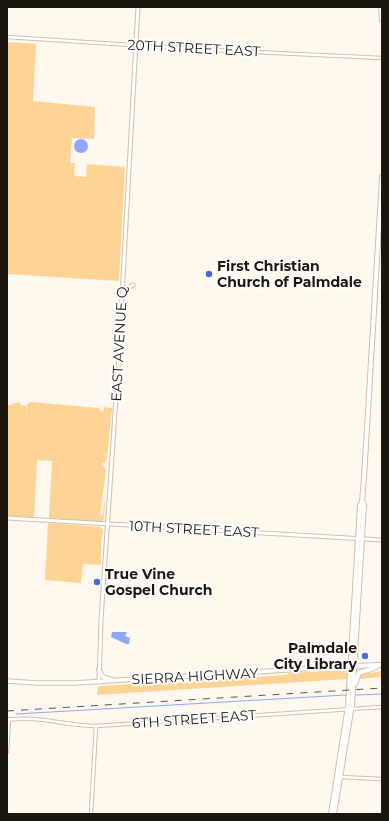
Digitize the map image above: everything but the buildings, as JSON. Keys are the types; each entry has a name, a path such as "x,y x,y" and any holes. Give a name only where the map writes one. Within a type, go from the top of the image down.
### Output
{"highway":[{"path":"381,7 382,20"},
{"path":"350,710 360,539 360,505 362,502 382,177"},
{"path":"353,686 359,672 381,665"},
{"name":"SIERRA HIGHWAY","path":"353,666 381,665"},
{"path":"334,814 350,710 353,686 353,666"},
{"path":"331,814 339,777"}],"main road":[{"name":"EAST AVENUE Q","path":"99,682 101,620 122,296 138,7"},
{"path":"122,296 126,289 132,285"},
{"name":"10TH STREET EAST","path":"7,518 381,540"},
{"name":"SIERRA HIGHWAY","path":"7,681 59,684 353,666"},
{"path":"100,670 102,676 114,681"}],"street":[{"name":"20TH STREET EAST","path":"7,37 382,58"},
{"name":"6TH STREET EAST","path":"8,720 30,718 75,725 96,726 382,708"},
{"path":"7,752 8,720"},
{"path":"91,814 96,726"},
{"path":"339,777 382,779"}],"shaded area":[{"path":"7,42 36,44 33,101 95,107 94,139 72,138 70,163 75,163 74,176 86,177 87,164 125,167 119,281 7,274"},
{"path":"19,402 22,406 26,405 26,414 27,404 31,402 99,408 101,412 104,410 104,407 112,408 107,458 105,463 102,463 106,470 100,516 103,514 105,502 104,519 101,522 49,518 52,461 37,460 34,517 7,516 7,406"},
{"path":"48,524 100,527 103,530 101,565 83,564 81,583 45,580"},
{"path":"347,670 347,679 97,695 98,687 102,686 133,684 149,685 286,675 289,673"},
{"path":"382,671 382,677 359,679 359,676 362,673"}],"water":[{"path":"78,139 84,139 88,143 88,149 84,153 78,153 74,149 74,143"},
{"path":"112,632 127,632 125,636 130,638 129,644 111,637"}],"waterway":[{"path":"356,695 382,694"},
{"path":"16,714 346,695"}],"railway":[{"path":"7,711 382,688"}],"place":[{"name":"First Christian Church of Palmdale","path":"209,274"},
{"name":"True Vine Gospel Church","path":"97,582"},
{"name":"Palmdale City Library","path":"365,656"}]}
